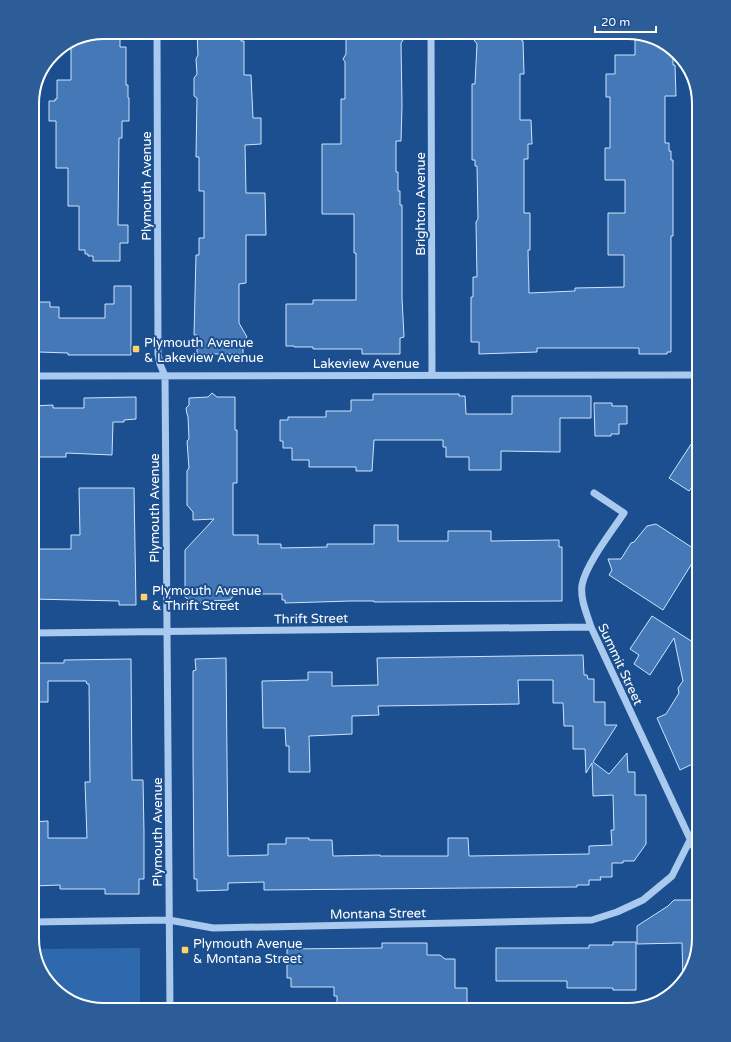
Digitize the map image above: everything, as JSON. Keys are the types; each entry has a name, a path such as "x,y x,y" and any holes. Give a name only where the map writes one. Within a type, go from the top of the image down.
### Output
{"street":[{"name":"Plymouth Avenue","path":"157,39 158,354 165,376 170,1003"},
{"name":"Brighton Avenue","path":"431,39 432,375"},
{"name":"Lakeview Avenue","path":"39,376 692,375"},
{"name":"Summit Street","path":"594,493 624,513 588,568 582,586 583,604 591,627 692,844"},
{"name":"Thrift Street","path":"39,633 591,627"},
{"name":"Montana Street","path":"39,922 170,920 213,928 592,920 618,912 643,900 672,876 692,837"}],"shaded area":[{"path":"140,948 140,1003 100,1003 79,998 65,990 52,977 44,963 40,949"}],"building":[{"path":"104,39 120,39 120,47 126,47 126,85 128,85 129,121 122,121 122,138 119,138 118,225 128,225 128,243 120,243 120,261 93,261 93,256 88,256 88,254 85,254 85,250 79,250 79,206 68,206 68,168 56,168 56,121 49,121 49,101 55,101 55,99 57,99 57,80 71,80 71,48 92,40"},
{"path":"197,39 241,39 241,41 244,41 244,75 251,75 253,118 261,118 261,144 245,145 246,193 265,193 266,235 246,235 246,283 239,284 239,323 247,337 243,341 243,354 197,354 197,335 194,335 196,255 199,255 199,238 204,238 204,191 199,191 199,157 196,157 197,98 194,96 194,78 197,74 196,59 198,55"},
{"path":"346,39 404,39 401,43 401,141 396,141 396,172 398,172 400,205 402,205 402,298 404,337 400,338 400,354 362,354 362,349 313,349 313,347 286,346 286,304 313,304 313,300 356,300 354,214 322,214 322,144 341,144 341,99 345,99 345,62 343,59 346,54"},
{"path":"473,39 522,39 523,41 524,74 520,74 520,120 531,120 532,144 528,144 528,159 524,159 524,213 530,213 530,250 528,250 529,293 575,291 575,288 624,287 624,255 608,255 608,213 625,213 625,180 605,180 605,148 610,148 610,97 606,97 606,74 615,74 615,55 635,55 635,40 648,42 663,50 673,58 673,65 675,65 676,96 665,96 665,143 669,143 671,160 673,160 673,236 671,236 671,352 667,352 667,354 639,354 639,348 537,348 537,352 479,354 479,342 471,342 471,297 473,297 473,277 477,277 477,166 475,166 475,160 472,160 472,84 475,84 477,44"},
{"path":"114,286 131,286 131,355 68,355 68,353 39,352 39,302 50,302 50,307 59,307 59,318 105,318 105,304 114,304"},
{"path":"212,393 217,397 235,397 235,430 237,430 237,483 233,483 233,535 258,535 258,544 281,544 281,548 327,547 327,544 374,544 374,525 398,525 398,541 448,541 448,531 491,531 491,541 559,540 559,547 562,547 562,601 351,601 285,603 285,600 282,600 282,594 235,594 230,600 210,601 209,603 192,603 185,597 185,550 214,519 193,520 193,512 187,505 187,471 189,468 187,441 189,439 186,408 189,405 189,398 208,397"},
{"path":"373,394 459,394 459,396 465,396 466,414 512,414 512,396 591,396 591,418 560,418 560,452 501,451 501,470 469,470 469,457 446,457 446,447 443,447 443,440 374,440 372,471 356,471 356,467 309,467 309,460 292,460 292,448 283,448 283,441 280,441 280,420 288,420 288,417 326,417 326,411 351,411 351,400 373,400"},
{"path":"136,397 136,419 124,420 124,422 113,422 112,455 66,453 66,457 39,457 39,406 53,405 53,408 84,408 84,398"},
{"path":"594,403 612,403 612,406 627,406 627,424 619,424 619,434 611,434 611,436 595,436"},
{"path":"692,443 692,487 689,491 669,478"},
{"path":"79,488 134,488 136,605 119,605 119,601 39,599 39,549 71,549 71,535 80,535"},
{"path":"656,524 692,547 692,563 663,610 609,575 612,570 608,559 621,559 631,543 634,542 647,526"},
{"path":"652,616 692,642 692,764 680,770 657,718 666,714 679,693 678,688 683,681 674,638 650,675 634,664 639,655 630,649"},
{"path":"583,655 584,675 587,675 588,679 594,679 594,702 605,702 605,725 617,725 593,762 609,774 627,753 628,772 635,772 635,795 646,795 646,844 634,861 612,863 612,877 600,877 601,880 589,880 589,885 577,885 577,887 264,890 264,882 228,883 228,890 197,891 197,879 194,879 193,671 196,670 195,659 226,658 228,856 268,855 268,844 286,844 286,838 309,838 309,840 332,840 333,856 448,856 448,838 468,838 469,856 589,854 589,846 612,845 611,830 614,830 613,795 593,796 592,763 586,773 585,749 573,749 573,726 564,726 563,703 553,703 553,680 518,680 519,704 378,706 379,715 352,716 352,734 309,736 310,772 289,772 289,746 286,746 285,728 263,728 262,681 308,680 308,672 332,672 332,686 378,685 377,658"},
{"path":"131,659 132,780 143,780 144,879 139,879 139,894 105,894 105,889 60,889 60,885 39,886 39,822 48,821 48,838 87,838 85,782 90,782 89,684 87,684 86,681 48,681 48,702 39,702 39,663 64,663 64,660"},
{"path":"674,900 692,900 692,938 690,955 683,970 682,943 637,944 637,926 668,906"},
{"path":"613,942 636,942 636,990 613,990 613,988 567,988 567,981 496,981 496,948 589,948 589,945 613,945"},
{"path":"382,943 427,943 427,955 440,955 445,959 455,959 455,988 467,988 467,1003 337,1003 337,996 334,996 334,987 291,987 291,978 287,978 287,949 382,948"}],"place":[{"name":"Plymouth Avenue & Lakeview Avenue","path":"136,349"},
{"name":"Plymouth Avenue & Thrift Street","path":"144,597"},
{"name":"Plymouth Avenue & Montana Street","path":"185,950"}]}
